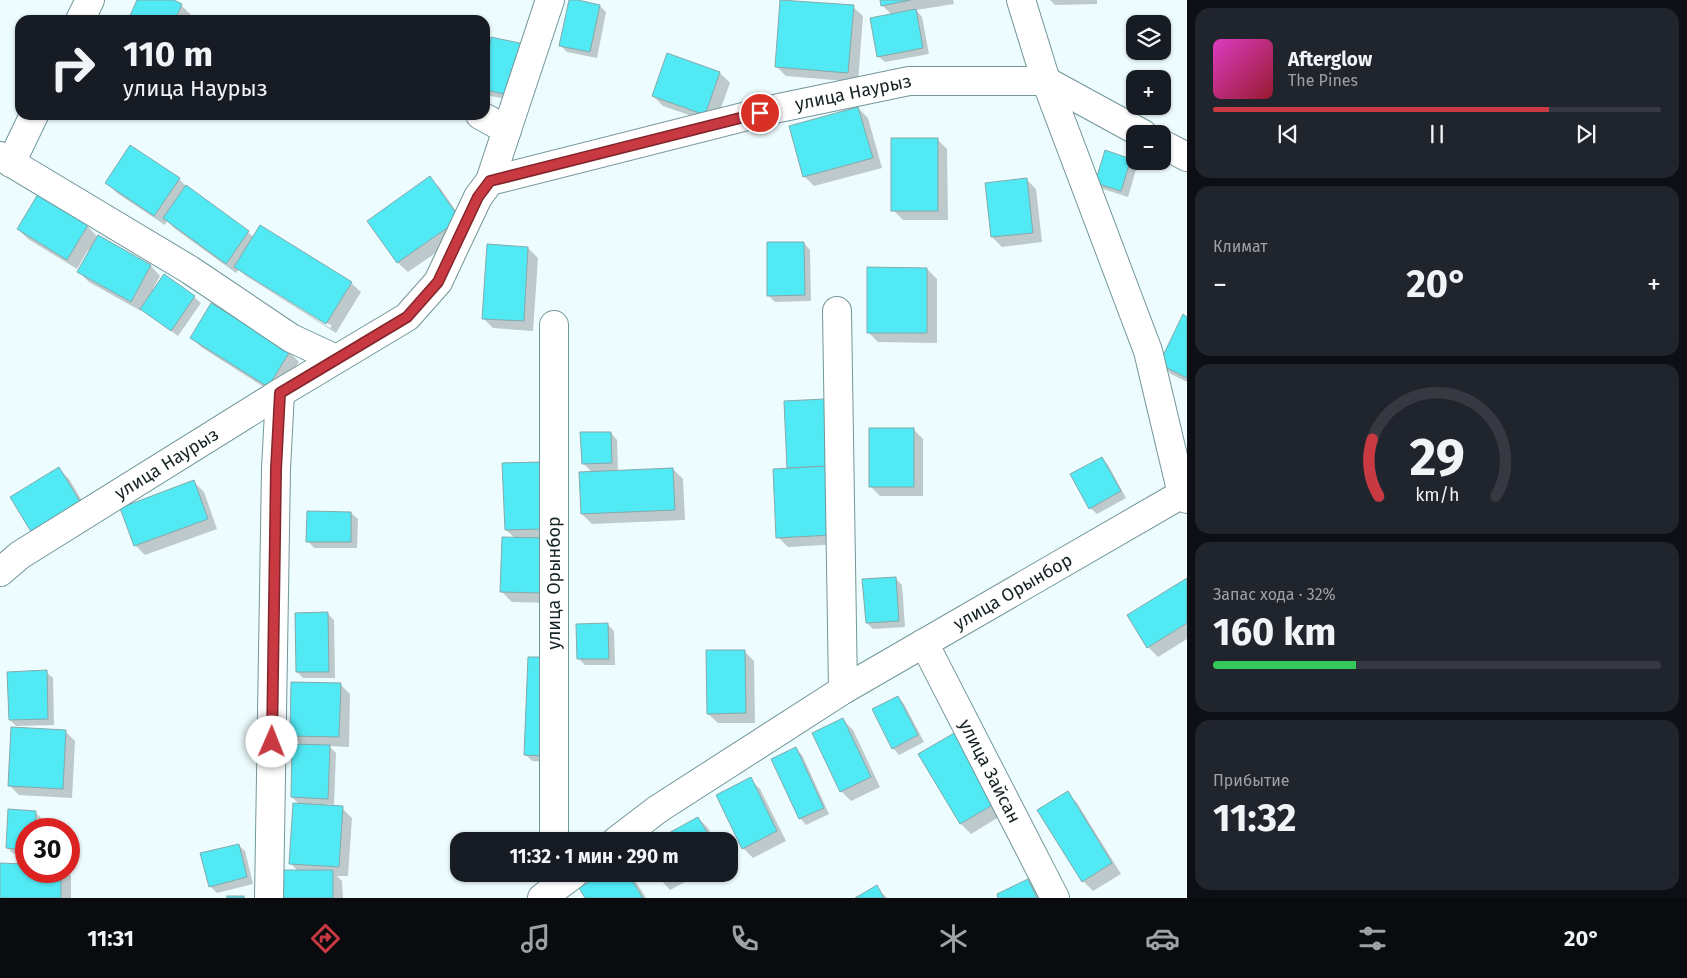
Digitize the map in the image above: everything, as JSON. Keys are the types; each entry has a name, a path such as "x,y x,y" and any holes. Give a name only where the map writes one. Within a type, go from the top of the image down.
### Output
{"street":[{"path":"82,15 90,0"},
{"name":"улица Наурыз","path":"0,572 20,555 280,393 407,317 438,282 478,197 490,181 550,0"},
{"path":"1021,0 1046,81 1148,351 1185,496"},
{"name":"улица Наурыз","path":"490,181 779,108 909,81 1046,81"},
{"path":"1046,81 1127,125"},
{"path":"31,120 5,160 190,270 291,338 336,359"},
{"path":"489,120 507,130"},
{"path":"1171,149 1187,157"},
{"path":"837,311 844,690"},
{"name":"улица Орынбор","path":"554,325 554,832"},
{"path":"270,898 276,469 280,393"},
{"name":"улица Орынбор","path":"628,832 658,809 844,690 1185,496"},
{"name":"улица Зайсан","path":"924,643 1055,898"}],"building":[{"path":"137,0 174,0 182,4 177,15 130,15"},
{"path":"569,0 600,5 590,52 559,46"},
{"path":"780,0 854,5 848,73 775,67"},
{"path":"880,0 911,0 881,6"},
{"path":"916,9 923,48 877,57 870,18"},
{"path":"491,37 524,44 515,96 490,91"},
{"path":"667,53 720,72 705,115 652,96"},
{"path":"858,107 873,158 803,177 789,126"},
{"path":"891,138 938,138 938,211 891,211"},
{"path":"130,145 180,178 154,216 105,183"},
{"path":"1105,150 1126,157 1126,170 1128,170 1121,191 1095,183"},
{"path":"430,176 460,219 397,263 367,221"},
{"path":"1027,178 1033,233 991,237 985,183"},
{"path":"186,185 249,231 226,264 163,218"},
{"path":"38,194 88,225 67,260 17,229"},
{"path":"260,225 352,282 326,324 234,267"},
{"path":"98,235 151,265 131,302 77,272"},
{"path":"767,242 804,242 805,295 767,296"},
{"path":"487,244 528,247 524,321 482,319"},
{"path":"867,267 927,268 927,333 867,333"},
{"path":"164,274 195,296 171,331 140,309"},
{"path":"211,303 290,351 268,387 190,338"},
{"path":"1183,314 1187,317 1187,378 1159,364"},
{"path":"825,399 828,466 787,468 784,401"},
{"path":"869,428 914,428 914,487 869,487"},
{"path":"580,432 611,432 612,463 582,464"},
{"path":"1102,457 1121,491 1089,509 1070,474"},
{"path":"540,462 543,529 505,530 502,463"},
{"path":"828,466 832,535 776,538 773,469"},
{"path":"59,467 82,505 33,535 10,497"},
{"path":"673,468 675,510 581,514 579,472"},
{"path":"194,480 208,519 134,546 120,508"},
{"path":"307,511 351,512 351,542 306,542"},
{"path":"502,537 544,538 542,593 500,592"},
{"path":"896,577 899,621 866,623 862,579"},
{"path":"1187,578 1187,623 1147,648 1127,615"},
{"path":"328,612 329,672 296,672 295,613"},
{"path":"608,623 609,659 577,659 576,624"},
{"path":"706,650 745,650 746,713 707,714"},
{"path":"528,657 546,657 542,756 524,755"},
{"path":"47,670 48,719 9,720 7,672"},
{"path":"291,682 341,683 339,737 290,736"},
{"path":"898,696 918,735 892,749 872,709"},
{"path":"843,718 871,777 840,792 812,733"},
{"path":"11,727 66,730 63,789 8,786"},
{"path":"956,732 998,802 960,824 918,754"},
{"path":"292,744 330,745 328,799 291,797"},
{"path":"796,747 824,808 799,819 771,759"},
{"path":"751,777 777,831 742,849 738,841 738,832 734,832 716,795"},
{"path":"1068,791 1112,863 1082,882 1037,810"},
{"path":"293,803 343,806 339,867 289,864"},
{"path":"8,809 36,811 36,818 15,818 15,849 6,848"},
{"path":"698,817 707,832 670,832"},
{"path":"239,844 247,877 209,887 200,853"},
{"path":"0,863 15,864 15,883 61,883 61,898 0,898"},
{"path":"281,870 333,870 333,898 282,898"},
{"path":"1028,879 1037,898 998,898 997,894"},
{"path":"589,882 633,882 643,898 585,898 579,888"},
{"path":"877,885 884,898 855,898"},
{"path":"227,896 244,896 244,898 227,898"}],"route":[{"path":"272,742 276,469 280,393 407,317 438,282 478,197 490,181 760,113"}]}
